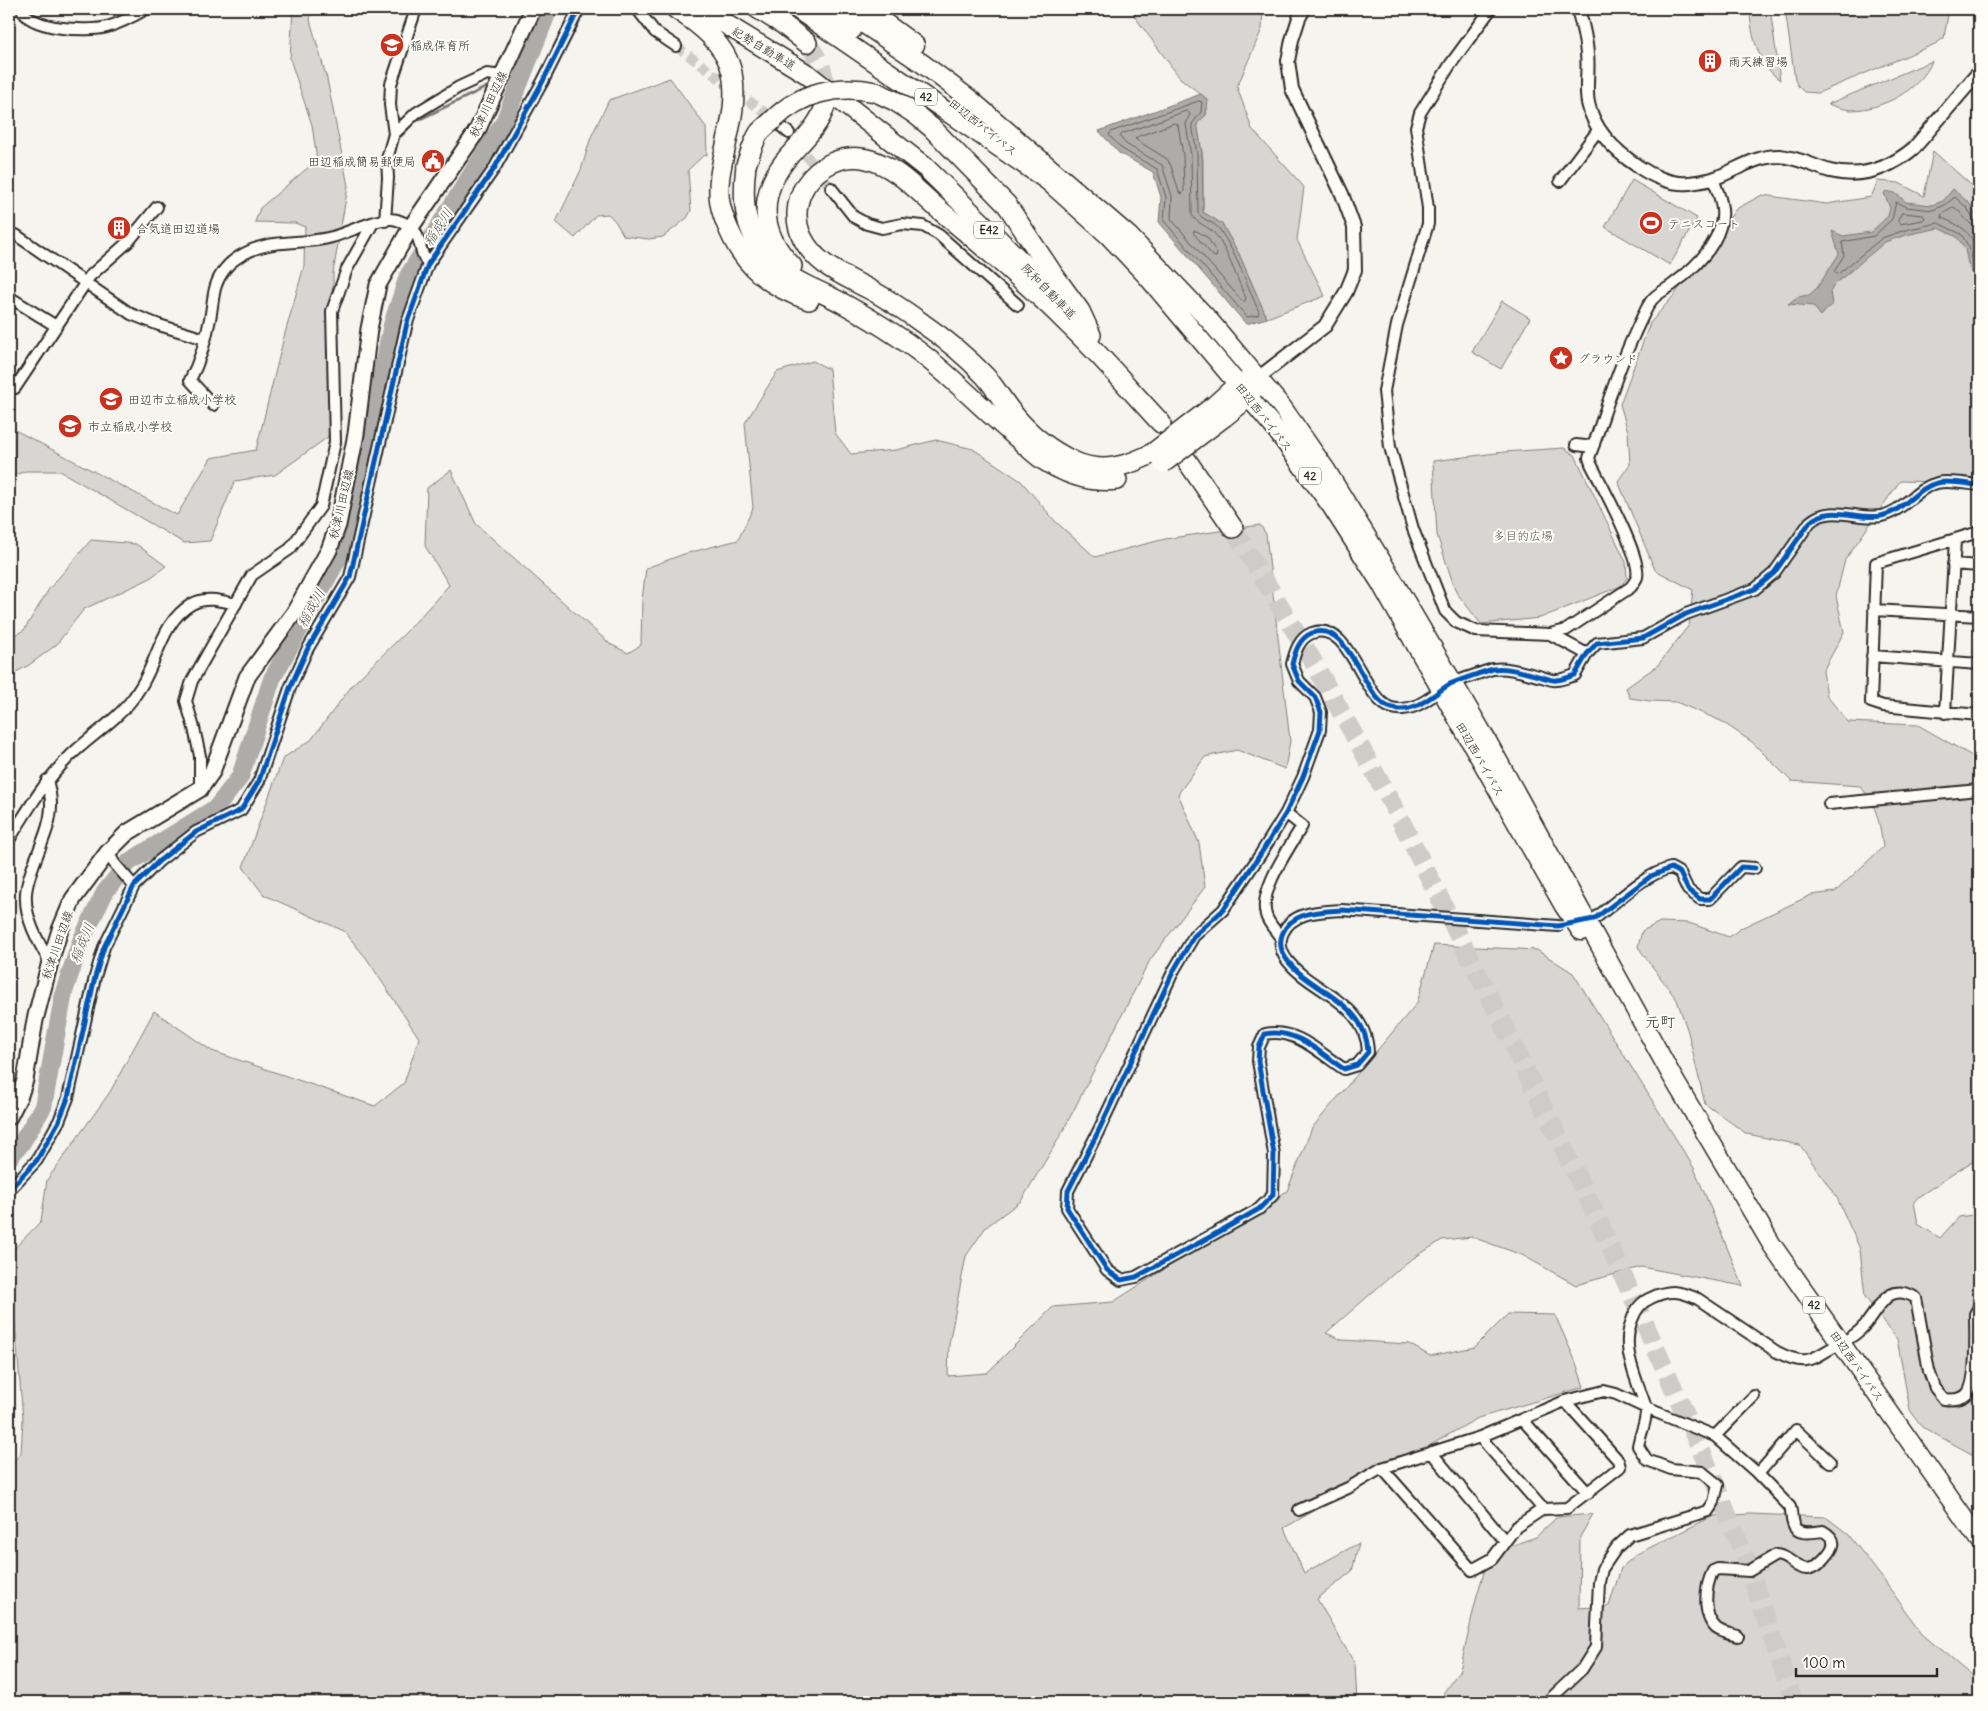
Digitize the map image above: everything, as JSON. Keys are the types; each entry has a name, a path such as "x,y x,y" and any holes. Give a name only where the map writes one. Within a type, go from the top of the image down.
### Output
{"highway":[{"path":"676,9 698,24 714,39 724,54 732,72 734,94 732,115 720,176 719,207 736,247 753,269 774,285 802,297 874,322"},
{"name":"紀勢自動車道","path":"701,9 734,31 807,74 826,97"},
{"path":"758,9 807,43"},
{"name":"42","path":"797,9 1054,186"},
{"name":"田辺西バイパス","path":"820,9 889,54 973,117 1108,235 1146,275 1277,431 1332,507 1446,687 1491,748 1663,1059 1772,1245 1979,1540"},
{"name":"田辺西バイパス","path":"842,9 923,64 971,100 1080,192 1129,236 1209,320 1258,378 1326,470 1387,570 1446,687"},
{"name":"42","path":"866,9 991,104 1080,192"},
{"path":"1091,334 1080,311 1007,205 932,128 895,101 876,92 861,89 840,88 815,93 786,108 759,134 746,165 743,193 745,216 751,234 779,270 804,286 842,303 894,332 937,366 1041,458 1066,472 1088,480 1115,480 1140,474 1220,411 1258,378"},
{"path":"826,97 818,121 778,170 768,188 765,209 768,228 776,247 791,265 814,280 896,316 914,326 1004,401"},
{"name":"阪和自動車道","path":"826,97 939,180 1037,276 1091,334 1161,423 1233,528"},
{"path":"1158,458 1120,468 1100,468 1078,464 1044,445 1024,427 986,377 923,323 866,287 836,272 814,255 802,237 797,219 802,191 809,180 818,171 839,160 859,157 871,160 896,172 1013,272 1062,318 1161,423"}],"main road":[{"name":"秋津川田辺線","path":"9,1117 25,1080 35,1020 50,962 60,930 73,899 111,857 127,833 200,789 212,772 247,678 294,613 329,550 338,525 356,434 369,329 378,285 477,131 533,9"}],"street":[{"path":"22,9 28,18 43,25 92,30 123,21 146,9"},
{"path":"385,221 388,178 387,159 394,134 390,105 391,84 416,9"},
{"path":"9,1190 36,1160 59,1121 68,1098 104,946 132,883 196,832 241,810 259,780 290,688 303,657 350,577 408,323 426,262 494,168 543,81 579,9"},
{"path":"639,9 655,32 676,46"},
{"path":"1258,378 1325,326 1346,292 1355,270 1354,227 1342,194 1292,89 1288,61 1298,18 1304,9"},
{"path":"1491,9 1450,65 1420,113 1416,127 1428,208 1428,224 1397,325 1384,391 1390,448 1413,529 1445,611 1456,622 1476,632 1550,634 1566,630 1631,587 1637,576 1637,563 1611,504 1590,464 1589,458 1616,375 1646,309 1657,294 1683,276 1697,262 1718,234 1721,226 1721,200 1713,179"},
{"path":"1578,9 1588,55 1588,103 1599,129 1610,143 1627,159 1648,173 1667,180 1686,183 1713,179 1744,163 1780,156 1846,174 1876,171 1890,165 1914,148 1979,72"},
{"path":"394,134 416,113 459,87 487,74 502,76"},
{"path":"768,115 789,133"},
{"path":"1560,182 1599,129"},
{"path":"831,188 854,217 867,224 882,228 902,224 923,226 939,235 1018,305"},
{"path":"9,387 15,388 90,276 128,242 158,207"},
{"path":"213,405 190,380 198,363 205,339 216,281 226,266 244,253 267,245 332,237 373,223 395,219 414,229 426,262"},
{"path":"200,789 200,756 186,701 192,681 252,575 290,549 321,506 335,442 332,311 347,269 373,223"},
{"path":"16,235 131,314 205,339"},
{"path":"9,297 56,326"},
{"path":"1589,458 1576,445 1594,445"},
{"path":"1558,926 1342,910 1322,911 1302,916 1286,925 1280,935 1281,947 1287,960 1304,975 1334,996 1357,1019 1366,1034 1368,1052 1357,1065 1344,1069 1315,1048 1288,1034 1265,1034 1259,1047 1258,1061 1274,1154 1273,1195 1259,1209 1136,1276 1121,1280 1107,1270 1067,1208 1068,1191 1098,1132 1174,970 1194,936 1223,910 1286,813 1303,777 1320,730 1321,712 1315,697 1299,681 1292,664 1301,641 1311,634 1321,631 1335,637 1346,646 1378,700 1391,708 1405,709 1419,705 1446,687 1493,669 1513,670 1556,680 1575,675 1587,654 1597,643 1643,638 1686,614 1754,589 1774,573 1810,522 1817,516 1829,514 1880,516 1895,511 1938,482 1979,485"},
{"path":"1979,532 1876,564 1871,702 1883,706 1979,715"},
{"path":"1945,713 1955,540"},
{"path":"1954,564 1979,566"},
{"path":"9,840 40,789 71,755 118,714 132,699 146,678 164,636 177,617 192,603 214,599 236,604"},
{"path":"1874,610 1979,616"},
{"path":"1550,634 1587,654"},
{"path":"1872,656 1979,664"},
{"path":"48,780 51,805 46,830 32,868 26,893 28,915 37,940 50,962"},
{"path":"1828,804 1979,790"},
{"path":"1281,938 1266,915 1265,897 1275,874 1302,826 1286,813"},
{"path":"111,857 132,883"},
{"path":"1594,919 1651,876 1663,870 1671,868 1680,873 1688,890 1700,899 1710,899 1741,867 1755,868"},
{"path":"1547,1702 1582,1669 1596,1647 1599,1582 1602,1569 1617,1547 1630,1535 1708,1511 1714,1502 1718,1485 1702,1472 1671,1469 1647,1460 1638,1446 1646,1408 1628,1355 1628,1335 1634,1314 1641,1304 1656,1296 1678,1291 1698,1299 1789,1358 1800,1361 1811,1360 1851,1338 1887,1298 1892,1294 1904,1292 1916,1298 1929,1372 1935,1388 1944,1399 1954,1400 1967,1394 1973,1382 1976,1314 1979,1307"},
{"path":"1299,1510 1348,1488 1382,1468 1480,1437 1565,1401 1604,1391 1616,1394 1715,1436 1756,1472 1790,1507 1792,1524 1795,1529 1801,1532 1823,1531 1833,1539 1832,1551 1816,1567 1809,1569 1797,1566 1790,1559 1776,1554 1749,1571 1718,1569 1713,1572 1707,1589 1706,1601 1709,1617 1718,1629 1738,1636"},
{"path":"1715,1436 1754,1396"},
{"path":"1382,1468 1472,1570 1492,1559 1516,1526 1543,1509 1567,1508 1620,1467 1618,1460 1565,1401"},
{"path":"1522,1419 1588,1493"},
{"path":"1758,1474 1796,1430 1830,1462"},
{"path":"1480,1437 1543,1509"},
{"path":"1431,1452 1505,1540"}],"green space":[{"path":"293,9 312,9 310,20 327,79 348,186 333,273 334,384 328,437 275,475 235,481 210,541 184,543 60,471 26,471 9,477 9,429 11,428 177,515 211,458 256,450 304,266 305,227 295,223 255,222 260,208 317,160 312,125 290,59"},
{"path":"1132,9 1263,9 1262,29 1237,87 1252,129 1304,187 1297,240 1325,296 1267,318 1239,254 1222,224 1203,212 1203,159 1197,123 1206,115 1208,100 1180,78 1135,17"},
{"path":"1750,9 1770,9 1780,80 1761,58 1754,38"},
{"path":"1785,9 1949,9 1944,38 1935,44 1818,93 1804,92 1795,80"},
{"path":"1932,61 1919,81 1899,96 1887,102 1863,109 1851,110 1828,104"},
{"path":"670,78 706,127 707,155 703,156 688,170 691,211 687,218 663,237 649,239 624,236 615,221 608,214 596,215 575,238 556,222 581,170 591,137 609,100"},
{"path":"1933,151 1979,192 1979,483 1900,481 1845,560 1836,596 1844,632 1823,671 1827,696 1848,722 1918,725 1979,760 1979,1157 1918,1197 1914,1202 1918,1224 1940,1238 1959,1217 1979,1214 1979,1458 1922,1427 1910,1410 1897,1339 1865,1297 1860,1249 1837,1198 1800,1145 1747,1134 1705,1104 1688,1032 1677,1000 1638,947 1642,931 1660,922 1689,923 1729,937 1741,928 1811,895 1835,892 1883,847 1879,822 1874,808 1860,786 1791,781 1752,742 1721,721 1676,702 1630,698 1626,688 1658,665 1689,625 1693,590 1655,570 1618,481 1630,464 1628,432 1620,404 1650,323 1675,294 1736,209 1762,195 1827,204 1871,197 1878,181 1899,183 1924,196"},
{"name":"テニスコート","path":"1632,180 1697,218 1670,265 1605,227"},
{"path":"1502,301 1530,318 1501,369 1472,352"},
{"path":"813,361 829,369 835,433 851,454 896,450 936,440 973,449 1021,481 1055,521 1095,557 1165,539 1260,525 1266,534 1290,741 1285,769 1237,750 1205,757 1178,794 1199,843 1205,887 1150,960 1061,1135 1021,1201 986,1227 966,1256 949,1344 948,1376 987,1373 1053,1307 1113,1302 1287,1191 1312,1128 1417,1003 1434,945 1537,950 1573,973 1694,1168 1743,1286 1641,1267 1576,1285 1522,1255 1472,1237 1442,1240 1406,1263 1326,1333 1342,1340 1409,1344 1430,1356 1475,1347 1508,1314 1555,1315 1575,1360 1584,1387 1478,1418 1284,1528 1304,1573 1359,1543 1352,1571 1317,1599 1355,1664 1357,1702 9,1702 9,1462 11,1464 21,1453 23,1419 12,1288 9,1281 9,1254 41,1221 47,1180 110,1092 154,1011 212,1051 375,1106 404,1083 419,1038 367,959 344,931 264,895 243,867 283,758 311,740 354,683 409,629 449,585 425,546 427,488 451,470 476,524 610,644 628,653 641,645 642,600 646,568 684,554 738,540 753,508 745,423 777,372"},
{"name":"多目的広場","path":"1564,448 1575,455 1626,562 1627,578 1621,586 1540,618 1481,624 1456,592 1437,535 1433,461 1504,452"},
{"path":"91,540 136,544 166,566 149,579 84,609 56,645 29,665 9,676 9,638 24,630 49,589"},
{"path":"1593,1514 1580,1537 1579,1608 1609,1606 1621,1568 1637,1554 1713,1516 1750,1514 1826,1517 1848,1534 1922,1634 1979,1682 1979,1702 1443,1702 1444,1692 1460,1670 1477,1595 1490,1553 1536,1537 1557,1517"}],"water":[{"path":"1201,94 1208,100 1206,115 1197,124 1202,153 1203,212 1222,224 1239,254 1267,318 1246,324 1159,222 1161,197 1153,172 1119,153 1099,131"},
{"path":"1953,189 1970,204 1979,222 1979,287 1968,264 1965,249 1957,237 1939,228 1906,235 1885,242 1835,284 1830,292 1832,304 1821,316 1813,306 1788,304 1797,297 1809,295 1817,288 1839,254 1832,231 1843,236 1871,232 1888,216 1890,208 1884,193 1886,191 1895,193 1906,202 1932,205 1943,201"}],"waterway":[{"name":"稲成川","path":"9,1158 21,1144 43,1107 64,992 81,941 105,892 129,862 216,808 240,777 272,679 339,557 354,502 392,325 408,276 504,122 549,9"},
{"path":"506,80 523,74"},
{"path":"401,136 414,122 493,84"}],"tunnel":[{"path":"807,43 817,57 822,69 825,99"},
{"path":"676,46 768,115"},
{"path":"797,143 831,188"},
{"path":"1233,528 1310,656 1396,811 1595,1213 1699,1445 1746,1560 1794,1702"}],"cycle path":[{"path":"9,1190 37,1160 59,1121 68,1098 95,977 104,947 134,886 159,861 196,832 241,810 259,781 290,688 307,650 350,577 407,323 428,264 494,169 543,81 579,9"},
{"path":"1755,868 1741,867 1710,899 1700,899 1688,890 1680,873 1671,868 1651,876 1594,919 1558,926 1342,910 1323,911 1297,918 1286,927 1283,933 1281,939 1283,953 1297,971 1348,1009 1358,1021 1365,1035 1368,1052 1357,1065 1344,1069 1317,1049 1297,1038 1287,1034 1265,1034 1259,1047 1258,1061 1274,1154 1273,1195 1259,1209 1210,1237 1136,1277 1121,1280 1107,1270 1067,1208 1068,1191 1098,1132 1174,970 1194,936 1223,910 1260,855 1286,813 1303,777 1320,730 1321,712 1315,697 1299,681 1292,664 1298,646 1304,638 1312,633 1325,632 1337,638 1347,649 1372,691 1382,702 1392,708 1400,709 1416,706 1450,684 1493,669 1524,672 1551,680 1561,680 1575,675 1587,654 1597,643 1643,638 1686,614 1755,589 1774,573 1810,522 1818,517 1835,513 1872,517 1881,516 1896,510 1922,490 1937,483 1952,482 1979,485"}],"place":[{"name":"稲成保育所","path":"392,45"},
{"name":"雨天練習場","path":"1710,61"},
{"name":"田辺稲成簡易郵便局","path":"433,161"},
{"name":"テニスコート","path":"1651,223"},
{"name":"合気道田辺道場","path":"119,228"},
{"name":"グラウンド","path":"1561,358"},
{"name":"田辺市立稲成小学校","path":"111,399"},
{"name":"市立稲成小学校","path":"70,426"}],"district":[{"name":"元町","path":"1660,1021"}]}
